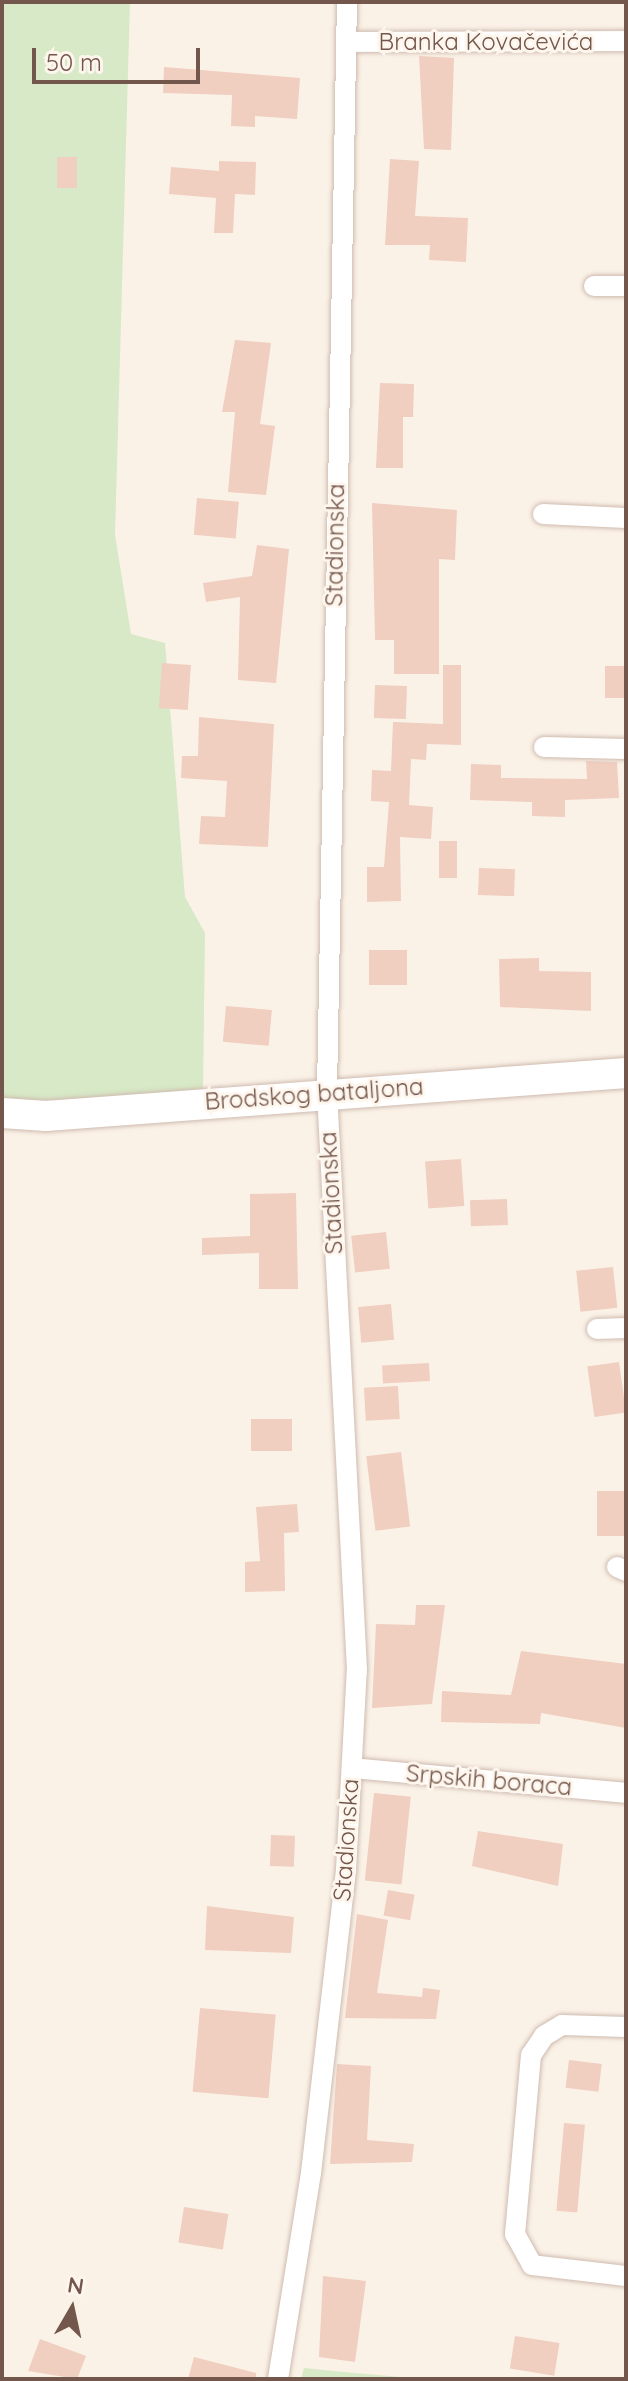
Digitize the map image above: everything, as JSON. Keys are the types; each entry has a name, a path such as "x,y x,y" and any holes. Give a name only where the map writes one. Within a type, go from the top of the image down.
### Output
{"street":[{"name":"Stadionska","path":"278,2379 311,2173 352,1768 357,1670 327,1091 347,2"},
{"name":"Branka Kovačevića","path":"346,42 626,41"},
{"path":"594,286 626,286"},
{"path":"543,514 626,518"},
{"path":"544,747 626,749"},
{"name":"Brodskog bataljona","path":"2,1113 46,1116 327,1091 626,1073"},
{"path":"597,1329 626,1328"},
{"name":"Srpskih boraca","path":"352,1768 626,1793"},
{"path":"626,2027 562,2025 544,2036 531,2055 515,2234 532,2265 626,2276"}],"green space":[{"path":"2,2 130,2 115,535 131,634 165,643 185,897 205,933 203,1089 101,1100 2,1100"},
{"path":"304,2368 343,2372 424,2379 301,2379"}],"building":[{"path":"419,56 454,58 451,150 424,149"},
{"path":"164,67 300,78 297,119 255,116 255,127 231,126 232,95 163,93"},
{"path":"57,157 77,157 77,188 57,188"},
{"path":"390,159 419,161 415,216 468,218 466,262 429,260 430,245 385,245"},
{"path":"219,161 256,162 255,195 235,194 233,233 214,233 216,198 169,194 171,167 219,171"},
{"path":"235,340 271,343 260,424 275,426 266,495 228,492 235,412 222,412"},
{"path":"380,383 414,384 413,417 403,417 403,468 376,468"},
{"path":"197,498 239,502 236,539 194,535"},
{"path":"372,503 457,510 455,560 439,559 439,674 394,674 394,640 375,640"},
{"path":"257,545 289,549 276,683 238,680 240,597 206,602 203,583 252,576"},
{"path":"162,663 191,665 188,710 159,708"},
{"path":"443,665 461,665 461,745 427,744 426,760 411,759 409,805 433,807 431,839 400,837 401,901 367,902 367,867 384,867 389,802 371,801 372,770 391,771 393,722 443,724"},
{"path":"605,666 626,666 626,698 605,698"},
{"path":"375,685 407,686 406,719 374,718"},
{"path":"199,717 274,724 268,847 199,844 201,816 225,817 227,781 181,778 182,756 198,756"},
{"path":"586,761 617,762 619,798 565,800 565,817 532,816 532,802 470,800 471,764 501,765 501,778 587,779"},
{"path":"439,841 457,841 457,878 439,878"},
{"path":"479,868 515,869 514,896 478,895"},
{"path":"369,950 407,950 407,985 369,985"},
{"path":"539,958 539,971 591,972 591,1011 500,1007 499,959"},
{"path":"226,1006 272,1010 269,1046 223,1042"},
{"path":"461,1159 464,1206 428,1208 425,1162"},
{"path":"296,1193 298,1289 259,1289 259,1253 202,1255 202,1238 250,1236 250,1194"},
{"path":"507,1199 508,1225 471,1226 470,1200"},
{"path":"386,1232 390,1269 355,1272 351,1236"},
{"path":"613,1267 617,1308 580,1312 576,1271"},
{"path":"391,1304 394,1340 361,1343 358,1307"},
{"path":"619,1362 626,1413 594,1417 587,1366"},
{"path":"429,1363 430,1381 383,1383 382,1365"},
{"path":"398,1386 400,1419 366,1421 364,1388"},
{"path":"251,1419 292,1419 292,1451 251,1451"},
{"path":"401,1452 410,1526 375,1531 366,1456"},
{"path":"597,1491 626,1491 626,1536 597,1536"},
{"path":"297,1504 299,1532 284,1533 285,1591 245,1592 245,1562 260,1561 256,1507"},
{"path":"416,1605 445,1605 432,1704 372,1708 376,1624 415,1625"},
{"path":"521,1651 626,1664 626,1728 541,1713 540,1724 441,1722 442,1691 511,1695"},
{"path":"374,1793 411,1797 402,1884 365,1881"},
{"path":"478,1831 563,1844 558,1886 472,1866"},
{"path":"271,1835 295,1836 294,1867 270,1866"},
{"path":"388,1890 415,1895 410,1920 383,1916"},
{"path":"207,1906 294,1917 291,1953 205,1950"},
{"path":"357,1914 388,1920 377,1993 422,1997 423,1988 440,1990 436,2019 345,2018"},
{"path":"200,2008 276,2015 268,2098 193,2092"},
{"path":"569,2060 602,2064 598,2092 566,2088"},
{"path":"337,2064 371,2066 367,2140 414,2144 412,2162 330,2164"},
{"path":"564,2123 585,2125 577,2212 556,2211"},
{"path":"184,2207 228,2214 223,2250 178,2243"},
{"path":"323,2276 366,2281 355,2362 319,2357"},
{"path":"515,2336 559,2343 554,2376 510,2369"},
{"path":"40,2339 86,2356 77,2379 28,2371"},
{"path":"194,2357 256,2373 256,2379 188,2379"}]}
